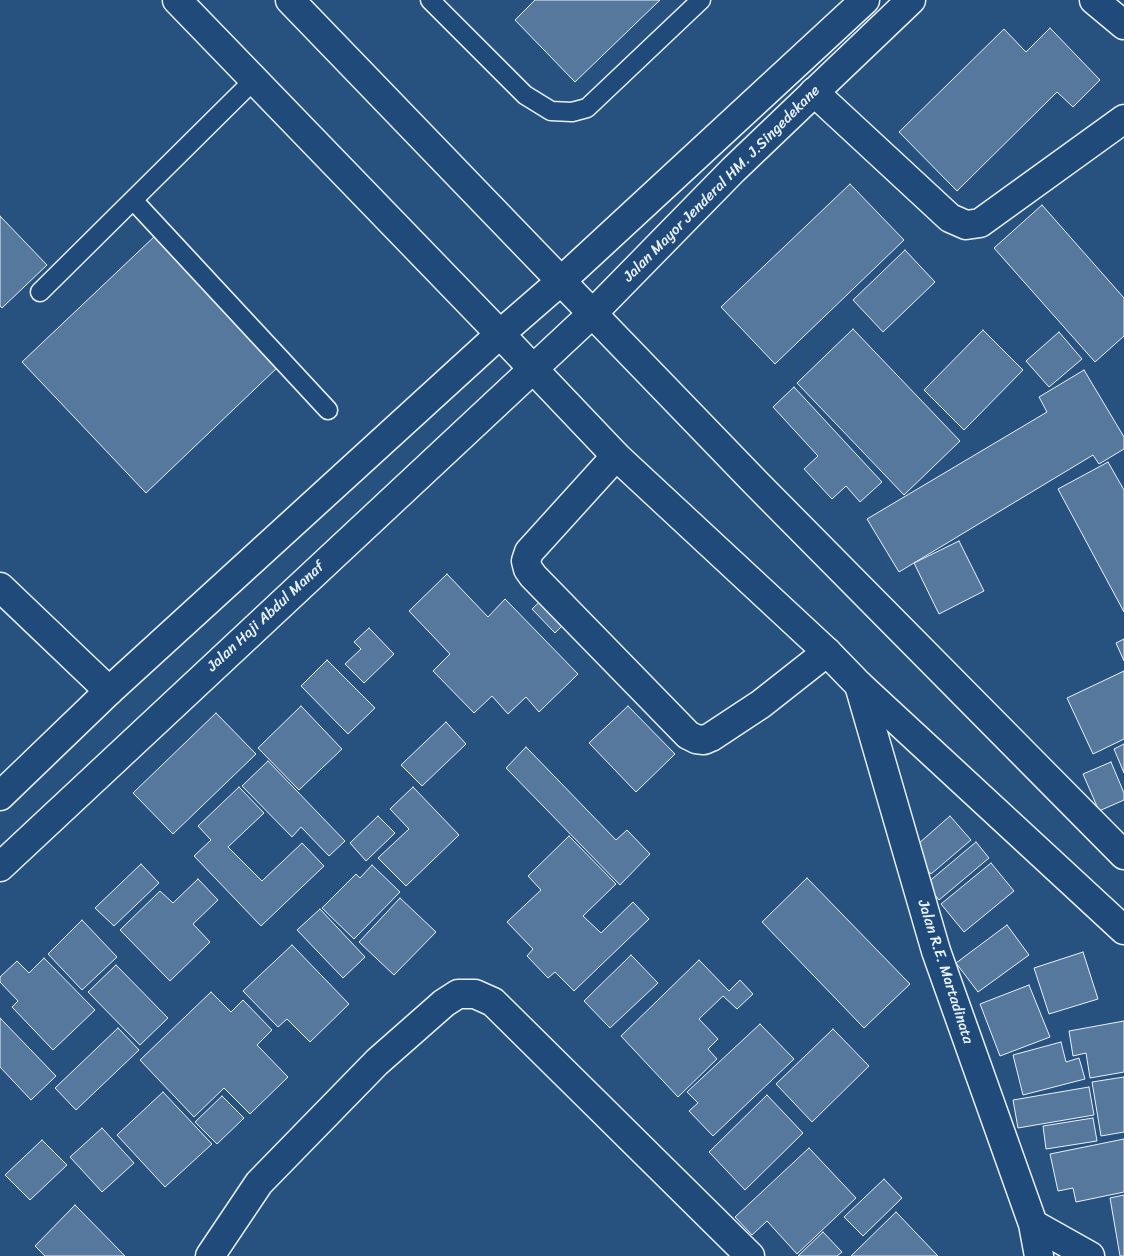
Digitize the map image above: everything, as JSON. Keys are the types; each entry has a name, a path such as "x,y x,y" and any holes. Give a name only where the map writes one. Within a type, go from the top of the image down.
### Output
{"street":[{"path":"177,0 616,456 827,652 859,685 1124,930"},
{"path":"290,0 757,484 1124,855"},
{"path":"0,796 109,692 500,334 561,281 865,0"},
{"name":"Jalan Mayor Jenderal HM. J.Singedekane","path":"532,369 593,313 733,170 911,0"},
{"path":"1094,0 1124,25"},
{"path":"814,92 950,218 966,225 980,223 1124,119"},
{"name":"Jalan Haji Abdul Manaf","path":"0,866 532,369"},
{"path":"616,456 529,552 526,561 528,570 688,735 704,740 711,737 762,704 827,652"},
{"path":"0,586 109,692"},
{"name":"Jalan R.E. Martadinata","path":"859,685 936,951 1033,1224 1039,1256"},
{"path":"210,1256 259,1183 377,1062 458,994 475,994 493,1002 750,1256"},
{"path":"1033,1224 1090,1256"}],"lane":[{"path":"430,0 525,95 551,111 572,112 587,108 701,0"},
{"path":"40,292 254,80"},
{"path":"133,200 328,410"}],"building":[{"path":"535,0 660,0 575,82 515,20"},
{"path":"1050,28 1100,80 1073,107 1057,92 957,191 899,132 1004,29 1026,52"},
{"path":"850,184 904,240 775,364 721,307"},
{"path":"1042,205 1124,298 1124,336 1095,362 994,248"},
{"path":"0,216 47,265 2,308 0,306"},
{"path":"156,235 280,365 146,493 22,362"},
{"path":"905,250 935,282 883,332 853,300"},
{"path":"853,329 960,441 904,495 797,383"},
{"path":"983,330 1023,370 964,430 924,390"},
{"path":"1059,332 1082,359 1049,387 1026,361"},
{"path":"1084,370 1124,437 1124,449 1099,464 1093,455 899,572 867,519 1047,412 1039,397"},
{"path":"794,387 882,482 860,502 846,486 832,499 804,469 818,456 773,407"},
{"path":"1108,462 1124,490 1124,612 1058,489"},
{"path":"959,541 984,591 939,614 914,563"},
{"path":"447,574 488,617 505,599 578,674 539,712 526,697 508,714 492,696 474,713 433,671 450,654 409,611"},
{"path":"547,595 570,618 555,633 532,609"},
{"path":"369,628 394,654 364,683 345,664 361,649 354,642"},
{"path":"1124,639 1124,661 1116,643"},
{"path":"327,660 375,708 348,734 301,686"},
{"path":"1124,671 1124,739 1093,754 1067,698"},
{"path":"301,706 342,749 299,790 258,748"},
{"path":"628,706 675,754 636,792 589,743"},
{"path":"216,713 256,754 173,834 133,793"},
{"path":"446,722 466,744 422,786 401,765"},
{"path":"1124,744 1124,773 1114,749"},
{"path":"526,747 616,840 627,830 650,854 620,885 506,768"},
{"path":"268,761 345,841 329,856 301,827 292,837 242,786"},
{"path":"1111,762 1124,793 1124,800 1099,811 1083,774"},
{"path":"239,787 264,813 228,847 262,881 302,843 324,866 261,926 194,856 211,840 198,826"},
{"path":"413,787 459,835 406,886 378,858 409,829 390,809"},
{"path":"378,816 395,833 366,861 350,843"},
{"path":"950,816 971,840 931,874 910,851"},
{"path":"569,836 616,884 583,916 601,933 633,902 649,919 574,991 555,972 548,978 527,956 533,949 507,922 541,890 528,876"},
{"path":"976,842 989,858 939,900 926,884"},
{"path":"991,863 1014,891 964,932 941,904"},
{"path":"141,864 159,883 114,926 95,908"},
{"path":"372,865 400,892 354,939 322,908 356,874 360,878"},
{"path":"807,878 910,984 864,1028 762,922"},
{"path":"198,879 218,900 193,924 210,942 170,981 120,930 160,891 173,903"},
{"path":"400,898 436,932 394,975 359,942"},
{"path":"320,909 365,957 343,978 297,930"},
{"path":"82,920 117,957 82,990 48,954"},
{"path":"1007,925 1029,955 978,992 956,963"},
{"path":"292,945 349,1004 310,1042 287,1019 278,1027 243,991"},
{"path":"1083,952 1098,999 1049,1014 1034,968"},
{"path":"631,955 658,983 610,1028 584,1001"},
{"path":"44,958 95,1010 53,1050 12,1007 18,1001 0,982 0,977 17,961 29,973"},
{"path":"699,960 729,991 740,980 753,994 737,1009 723,996 699,1019 718,1039 708,1049 717,1059 678,1097 621,1036"},
{"path":"116,965 168,1018 140,1045 88,992"},
{"path":"1029,985 1050,1037 1000,1056 980,1004"},
{"path":"211,992 231,1012 243,1000 272,1030 257,1045 288,1077 250,1114 224,1088 194,1117 140,1060"},
{"path":"0,1018 56,1076 31,1100 0,1067"},
{"path":"1124,1021 1124,1072 1090,1078 1086,1053 1073,1056 1069,1031"},
{"path":"760,1024 794,1059 713,1136 689,1111 698,1103 687,1092"},
{"path":"118,1028 139,1050 76,1110 55,1088"},
{"path":"833,1029 869,1066 812,1122 776,1084"},
{"path":"1061,1042 1066,1062 1079,1058 1085,1079 1023,1095 1013,1055"},
{"path":"1124,1077 1124,1132 1101,1136 1092,1082"},
{"path":"1089,1087 1094,1115 1018,1128 1013,1100"},
{"path":"163,1092 212,1144 165,1187 117,1135"},
{"path":"767,1095 803,1133 745,1190 709,1152"},
{"path":"222,1096 244,1118 217,1144 195,1122"},
{"path":"1093,1118 1097,1141 1046,1149 1043,1126"},
{"path":"102,1128 134,1163 102,1192 70,1157"},
{"path":"1124,1139 1124,1192 1076,1202 1073,1188 1058,1191 1050,1154"},
{"path":"42,1140 67,1165 30,1200 5,1175"},
{"path":"809,1148 856,1198 797,1254 767,1221 752,1235 735,1217"},
{"path":"884,1179 902,1198 863,1236 844,1217"},
{"path":"1124,1195 1124,1256 1120,1256 1110,1198"},
{"path":"75,1205 125,1256 45,1256 35,1246"},
{"path":"896,1212 938,1256 851,1256"},
{"path":"823,1232 842,1252 837,1256 798,1256"}]}
